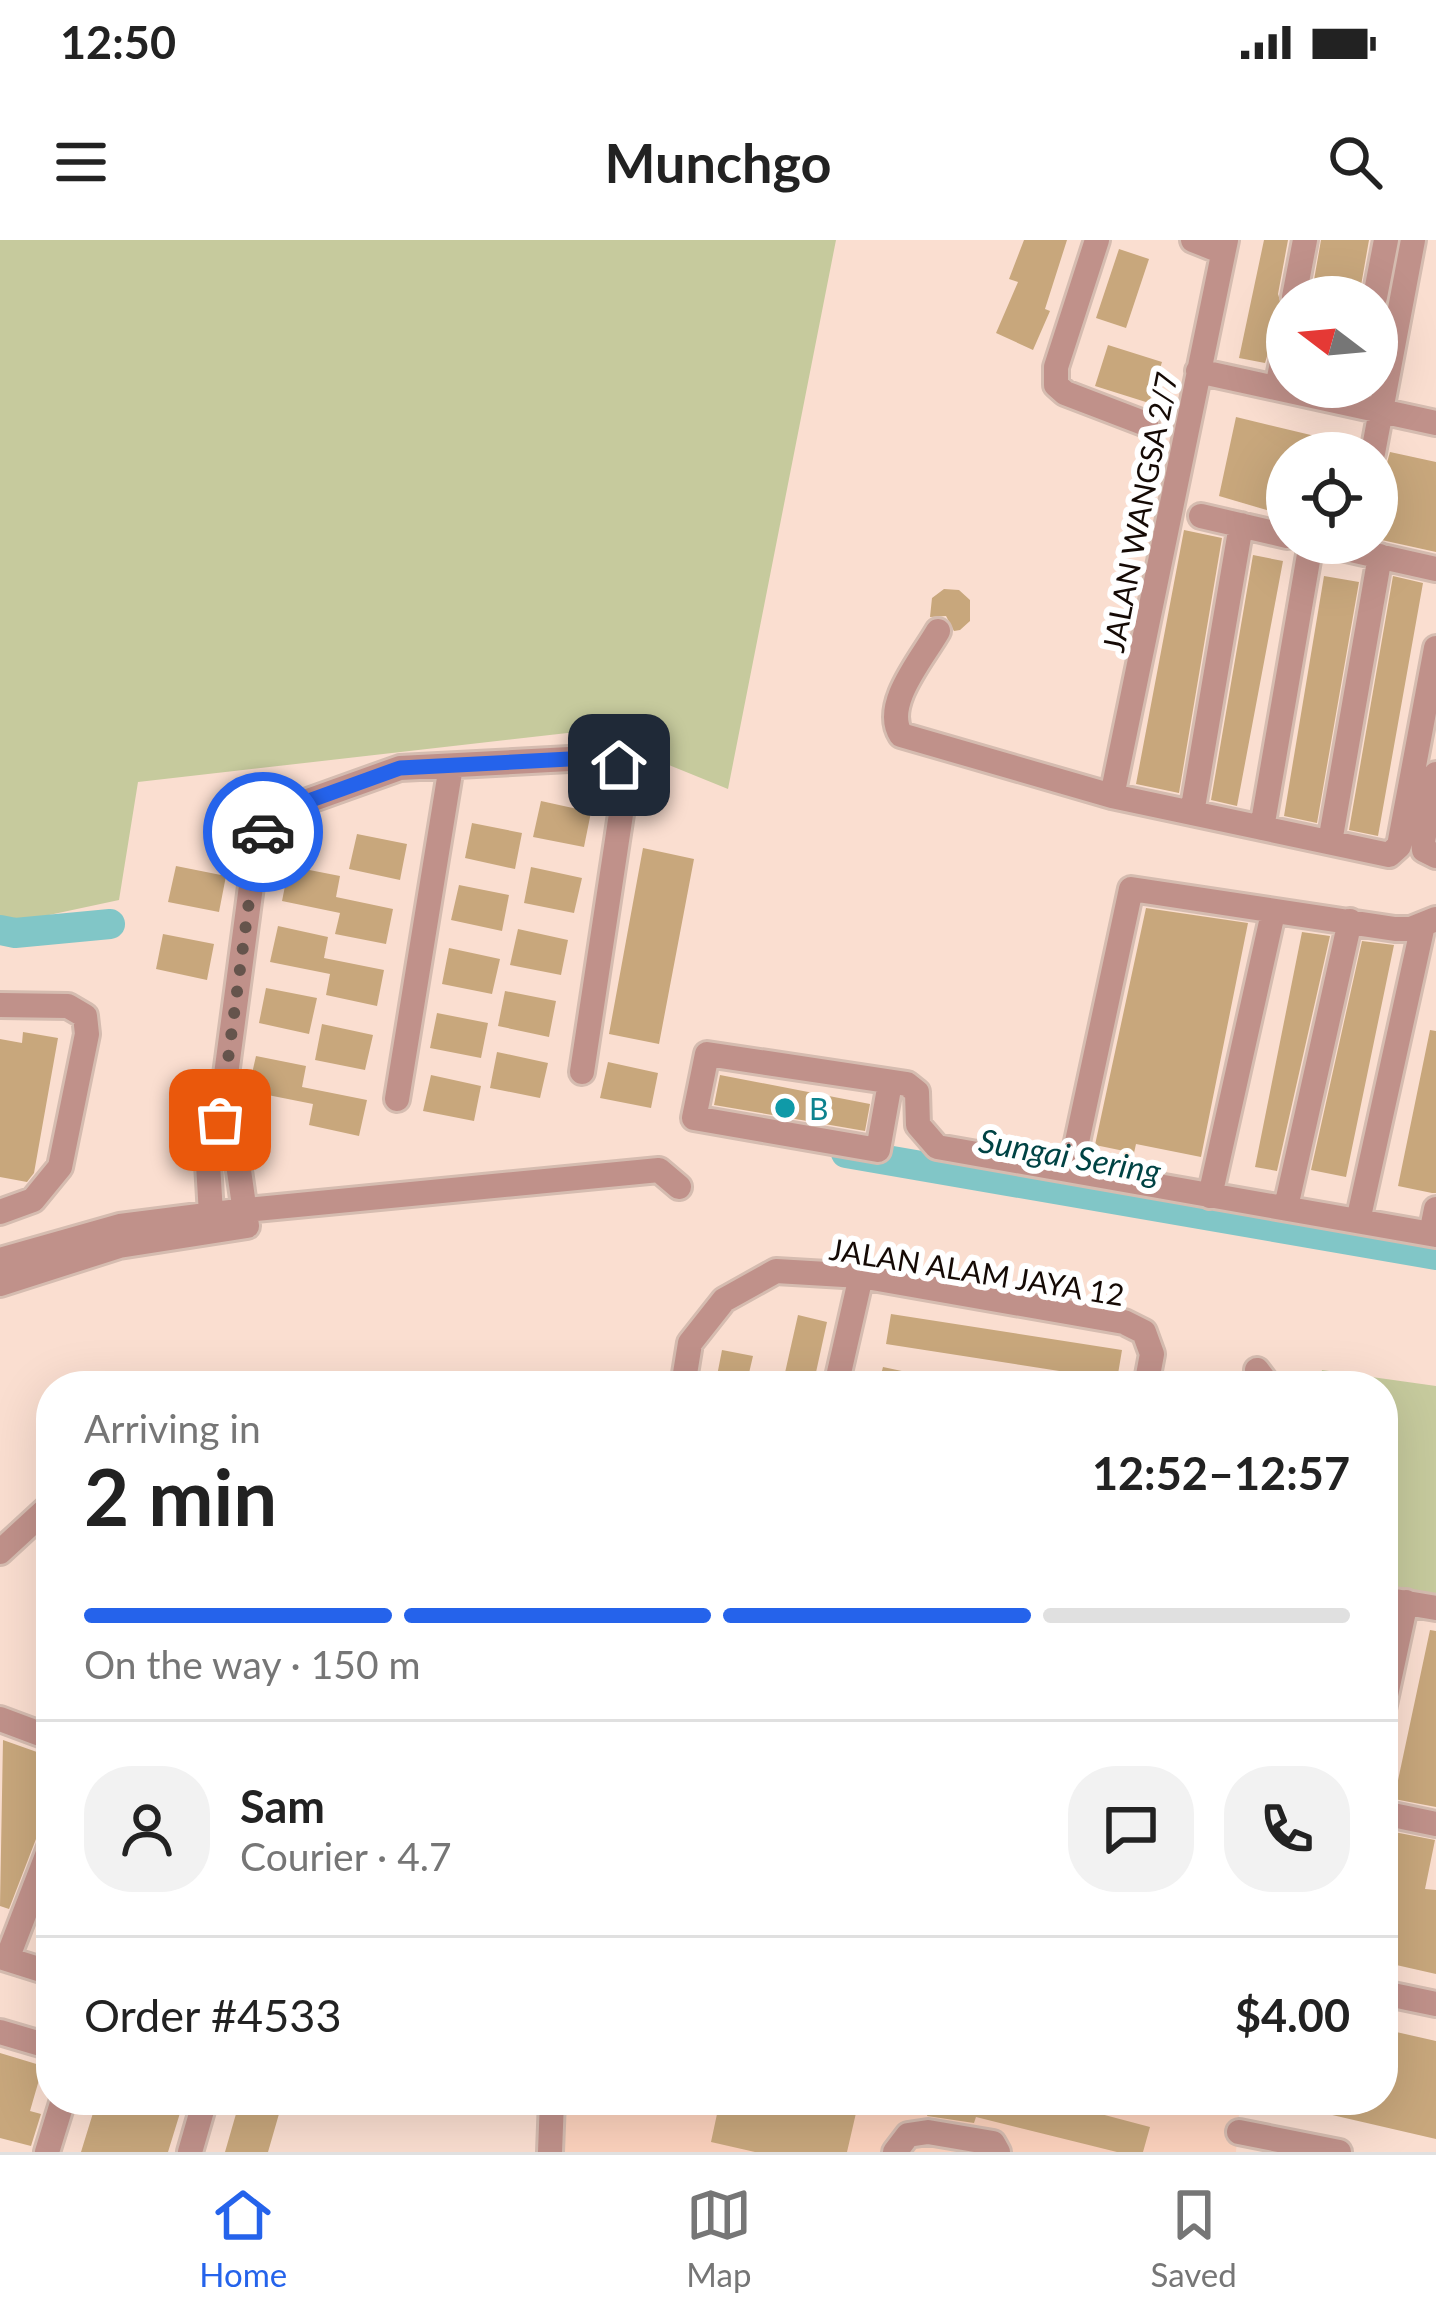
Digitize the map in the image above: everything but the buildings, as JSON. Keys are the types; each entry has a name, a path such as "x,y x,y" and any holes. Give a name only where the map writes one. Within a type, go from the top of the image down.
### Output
{"street":[{"path":"1097,240 1056,367 1057,385 1065,393 1147,424"},
{"path":"1193,240 1224,246"},
{"path":"1298,276 1305,240"},
{"path":"1379,276 1385,240"},
{"path":"1398,303 1413,240"},
{"name":"JALAN WANGSA 2/7","path":"1112,796 1224,246"},
{"path":"1198,371 1266,386"},
{"path":"1398,406 1436,423"},
{"path":"1201,516 1266,531"},
{"path":"1192,813 1241,525"},
{"path":"1398,560 1436,569"},
{"path":"1262,828 1307,564"},
{"path":"1330,842 1379,564"},
{"path":"938,631 896,700 895,725 901,735 1112,796 1389,855 1399,846 1430,712 1436,648"},
{"path":"211,1223 207,1147 220,1120 257,841 278,812 400,768 607,757 619,765 626,782 583,1072"},
{"path":"397,1099 451,766"},
{"path":"1436,774 1423,841 1424,850 1436,856"},
{"path":"1071,1170 1129,893 1138,887 1273,913 1395,928 1429,922 1358,1221"},
{"path":"1210,1196 1273,913"},
{"path":"1286,1207 1350,922"},
{"path":"0,1005 68,1006 85,1016 87,1034 60,1167 33,1200 0,1212"},
{"path":"890,1083 878,1150 694,1118 707,1054 907,1084 917,1092 918,1125 937,1147 1358,1221 1434,1226"},
{"path":"220,1120 235,1143 246,1218"},
{"path":"0,1284 119,1246 246,1218 659,1170 679,1187"},
{"path":"0,1260 120,1226 211,1223"},
{"name":"JALAN ALAM JAYA 12","path":"685,1371 690,1343 724,1300 776,1271 861,1276 1124,1322 1144,1332 1152,1354 1148,1371"},
{"path":"839,1371 861,1276"},
{"path":"0,1552 36,1519"},
{"path":"1398,1602 1436,1608"},
{"path":"0,1719 36,1732"},
{"path":"1398,1816 1436,1824"},
{"path":"36,1881 4,1958 36,1968"},
{"path":"1398,1996 1436,2004"},
{"path":"0,2032 36,2043"},
{"path":"47,2152 58,2115"},
{"path":"190,2152 201,2115"},
{"path":"550,2152 551,2115"},
{"path":"895,2152 908,2135 928,2132 993,2143 998,2152"},
{"path":"1239,2132 1323,2150"}],"shaded area":[{"path":"542,2115 1239,2115 1236,2152 539,2152"}],"green space":[{"path":"0,240 836,240 728,789 585,731 138,782 119,900 21,921 0,920"},
{"path":"1398,1381 1436,1386 1436,1594 1398,1588"}],"waterway":[{"name":"Sungai Sering","path":"0,930 15,933 110,924"},
{"name":"Sungai Sering","path":"846,1153 1436,1255"}],"way so far":[{"path":"220,1120 257,841 263,832"}],"place":[{"name":"B","path":"785,1108"}],"route":[{"path":"263,832 278,812 400,768 607,757 619,765"}]}
